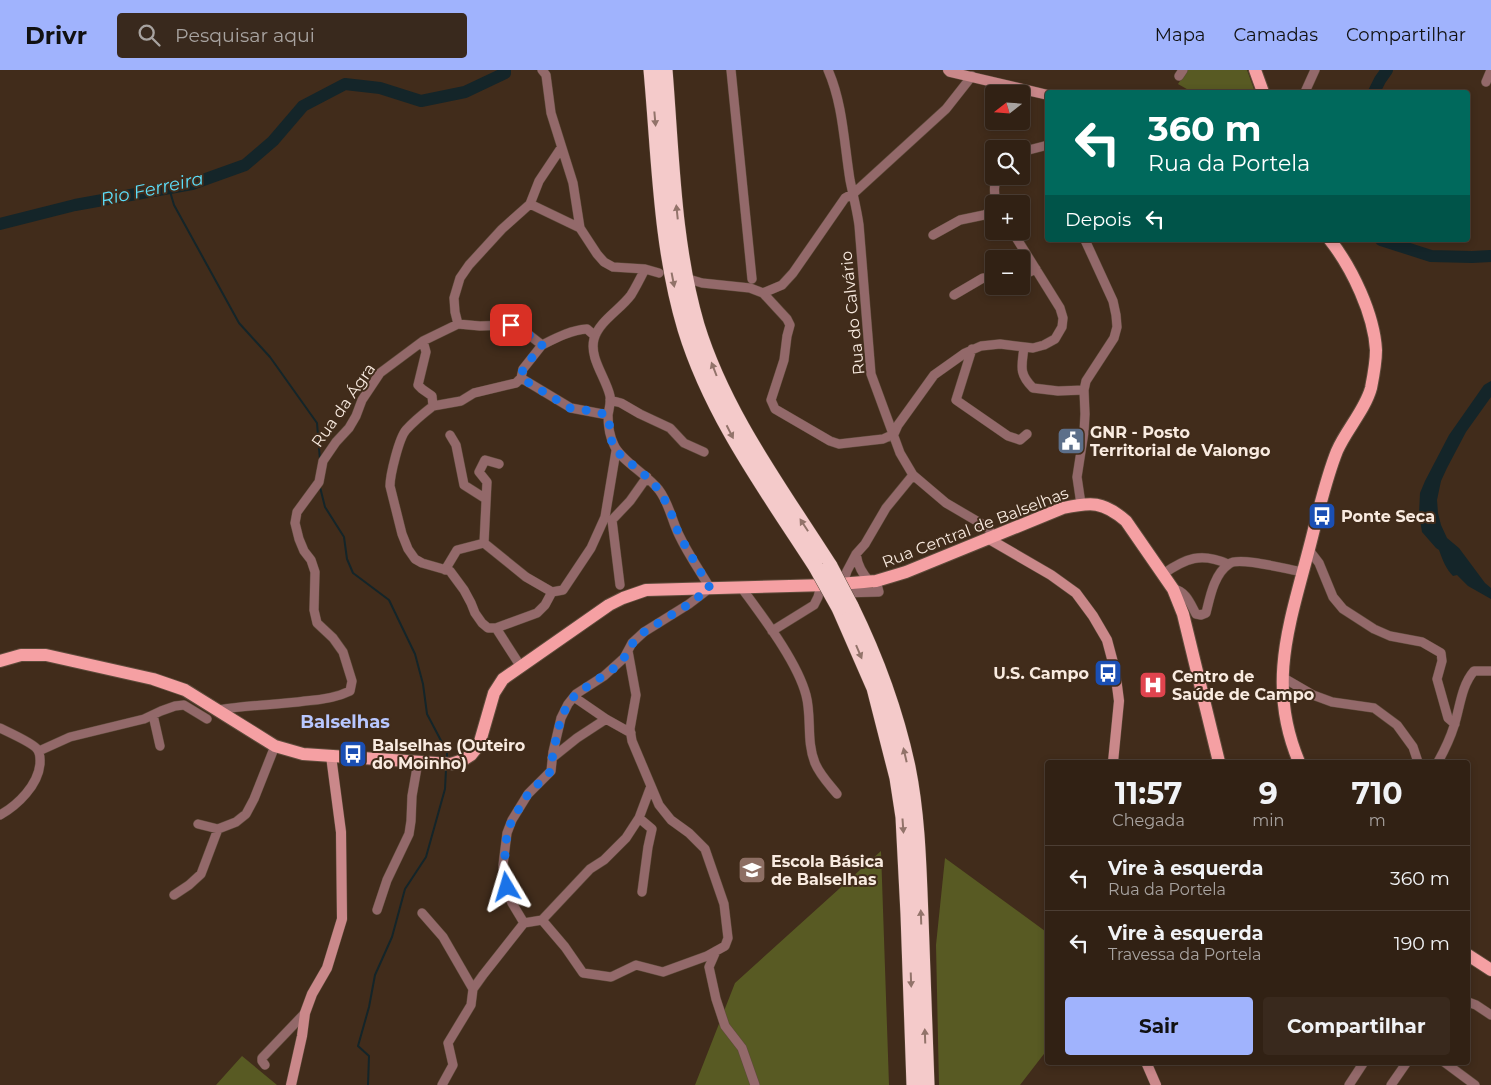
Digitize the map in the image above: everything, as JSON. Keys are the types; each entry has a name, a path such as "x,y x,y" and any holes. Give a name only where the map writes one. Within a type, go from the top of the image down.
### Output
{"highway":[{"path":"651,70 664,220 673,281 686,330 708,388 736,444 823,567"},
{"path":"665,70 676,213 686,282 698,326 719,382 748,438 845,607 864,633 885,684 900,734 908,768 918,846 927,1085"},
{"path":"845,607 874,688 897,778 902,817 908,904 914,1085"}],"main road":[{"path":"1255,70 1262,90"},
{"path":"1298,760 1285,717 1282,677 1284,650 1328,479 1338,450 1371,389 1376,351 1371,321 1352,272 1332,242"},
{"name":"Rua Central de Balselhas","path":"0,660 22,655 46,655 153,679 185,690 275,746 303,754 446,763 464,760 479,745 494,693 503,679 609,604 623,598 646,590 741,587 820,590 848,584 875,585 1063,508 1088,503 1116,512 1126,521 1173,589 1183,614 1219,760"},
{"path":"1470,956 1491,970"}],"street":[{"path":"542,70 546,75 551,113 573,183 580,228 596,254 604,262 613,267 645,268 659,273"},
{"path":"731,70 752,279"},
{"name":"Rua do Calvário","path":"828,70 843,122 859,226 872,374 900,453 913,475 946,503 999,535"},
{"path":"948,70 1045,94"},
{"path":"1306,90 1315,70"},
{"path":"1486,82 1491,70"},
{"path":"763,294 782,285 793,273 845,198 854,193 946,109 972,76"},
{"path":"1030,150 1045,146"},
{"path":"542,345 524,331 511,325 480,326 458,324 454,298 460,278 469,265 502,229 530,204 539,181 561,148"},
{"path":"530,204 580,228"},
{"path":"933,235 960,220 985,214"},
{"path":"692,280 702,283 750,288 763,294 787,319 790,325 784,360 771,400 772,405 775,409 830,441 839,444 883,438 894,434 898,425 930,380 965,352 981,346 1000,344 1033,348 1055,339 1062,327 1063,318 1060,308 1018,240"},
{"path":"1080,504 1077,477 1084,432 1084,390 1086,381 1114,338 1117,328 1113,301 1086,242"},
{"path":"620,585 608,519 616,451 611,436 608,415 610,400 594,355 593,344 601,326 630,295 645,268"},
{"path":"1030,271 1036,268"},
{"path":"954,295 985,278"},
{"name":"Rua da Ágra","path":"219,710 238,706 320,700 341,696 350,691 352,681 343,652 333,638 317,623 314,610 315,572 311,560 304,551 299,539 295,523 297,512 319,482 323,461 349,428 362,400 380,373 423,341 458,324"},
{"path":"552,592 545,605 537,613 496,628 488,628 475,613 464,590 450,571 422,563 415,559 408,549 402,534 390,486 390,478 402,436 406,430 433,406 461,401 474,393 516,383 521,378 523,369 542,345 552,340 578,330 587,329 595,336"},
{"path":"423,341 426,352 418,385 432,396 433,406"},
{"path":"1024,347 1022,370 1025,380 1032,388 1058,391 1084,390"},
{"path":"972,350 956,400 1008,436 1020,440 1027,434"},
{"path":"521,378 570,408 608,415"},
{"path":"610,400 621,403 670,428 684,443 704,452"},
{"path":"450,436 456,445 464,484 486,499"},
{"path":"524,923 512,903 504,880 507,833 512,820 528,794 551,771 561,718 568,704 574,697 612,670 644,632 689,604 710,588 679,535 670,510 660,491 647,477 616,451"},
{"path":"484,543 486,482 478,472 485,460 500,464"},
{"path":"848,584 845,577 856,554 865,544 886,508 913,475"},
{"path":"484,543 526,578 552,592 563,590 608,519 630,501 647,477"},
{"path":"999,535 1010,538 1010,546 1017,555"},
{"path":"999,535 1017,555 1050,574 1076,593 1107,640 1115,670 1118,701 1113,760"},
{"path":"445,570 457,550 484,543"},
{"path":"1309,550 1319,563 1333,597 1343,609 1374,629 1390,636 1422,642 1441,653 1442,660 1437,679 1448,718 1455,724"},
{"path":"856,554 862,573 875,585"},
{"path":"1163,574 1190,558 1217,559 1228,564"},
{"path":"1173,589 1179,590 1187,596 1196,614 1201,615 1206,613 1214,584 1228,564 1234,561 1251,562 1303,572"},
{"path":"772,631 814,605 820,590 875,585"},
{"path":"741,587 789,657 806,694 815,764 837,794"},
{"path":"496,628 521,666"},
{"path":"542,920 565,947 583,973 611,977 636,965 663,972 716,951 725,946 728,938 724,904 706,849 671,820 659,804 632,741 630,729 636,695 628,652"},
{"path":"1439,760 1449,742 1469,677 1474,671 1491,671"},
{"path":"1282,677 1313,695 1332,702 1374,708 1397,725 1413,747 1417,760"},
{"path":"574,697 606,719 631,733"},
{"path":"39,752 57,742 79,734 144,719 161,710 184,705 207,719"},
{"path":"153,715 160,746"},
{"path":"552,758 577,738 606,719"},
{"path":"0,728 37,748 40,756 39,774 31,788 14,805 0,814"},
{"path":"198,824 218,829 236,822 246,814 275,746"},
{"path":"291,1085 305,1013 312,994 327,968 342,919 341,832 331,756"},
{"path":"377,910 387,880 409,834 412,796 418,762"},
{"path":"442,1085 453,1064 448,1043 471,1005 473,989 483,974 524,923 542,920 590,869 604,860 626,838 645,806 652,786"},
{"path":"639,818 652,829 642,892"},
{"path":"174,895 201,874 218,829"},
{"path":"422,913 443,937 473,989"},
{"path":"716,951 709,967 716,999 725,1026 742,1048 754,1085"},
{"path":"1470,1003 1491,1015"},
{"path":"265,1065 262,1058 305,1013"},
{"path":"1147,1065 1156,1085"},
{"path":"1349,1085 1362,1065"},
{"path":"1392,1085 1405,1065"},
{"path":"1448,1065 1475,1085"}],"shaded area":[{"path":"1187,70 1247,70 1254,90 1188,90 1178,84"},
{"path":"1491,381 1491,397 1466,432 1447,468 1441,481 1437,500 1441,525 1447,538 1459,548 1485,583 1491,588 1491,599 1468,586 1457,575 1453,576 1439,550 1422,532 1419,514 1420,493 1449,435 1484,385"},
{"path":"881,851 889,1085 695,1085 735,983"},
{"path":"945,858 1045,931 1045,1053 1020,1085 939,1085 936,945"},
{"path":"242,1056 277,1085 216,1085"}],"waterway":[{"name":"Rio Ferreira","path":"0,224 75,205 192,184 245,165 273,141 303,106 345,84 380,88 421,101 465,92 505,73 505,70"},
{"name":"Rio Ferreira","path":"1375,90 1387,70"},
{"path":"169,188 174,205 239,323 270,357 317,423 320,460"},
{"name":"Rio Ferreira","path":"1387,242 1431,256 1491,256"},
{"path":"320,487 325,507 344,537 347,559 353,573 389,600 415,654 423,684 427,714 447,752 447,759"},
{"path":"368,1085 369,1056 358,1046 369,1007 375,975 392,937 405,889 426,857 445,789 446,769"}],"place":[{"name":"GNR - Posto Territorial de Valongo","path":"1071,441"},
{"name":"Ponte Seca","path":"1322,516"},
{"name":"U.S. Campo","path":"1108,673"},
{"name":"Centro de Saúde de Campo","path":"1153,685"},
{"name":"Balselhas (Outeiro do Moinho)","path":"353,754"},
{"name":"Escola Básica de Balselhas","path":"752,870"}],"district":[{"name":"Balselhas","path":"345,722"}],"route":[{"path":"507,887 504,880 507,833 512,820 528,794 551,771 553,752 561,718 568,704 576,694 612,670 644,632 689,604 710,588 679,535 670,510 660,491 647,477 616,451 612,443 608,415 570,408 521,378 523,369 542,345 524,331 511,325"}]}
